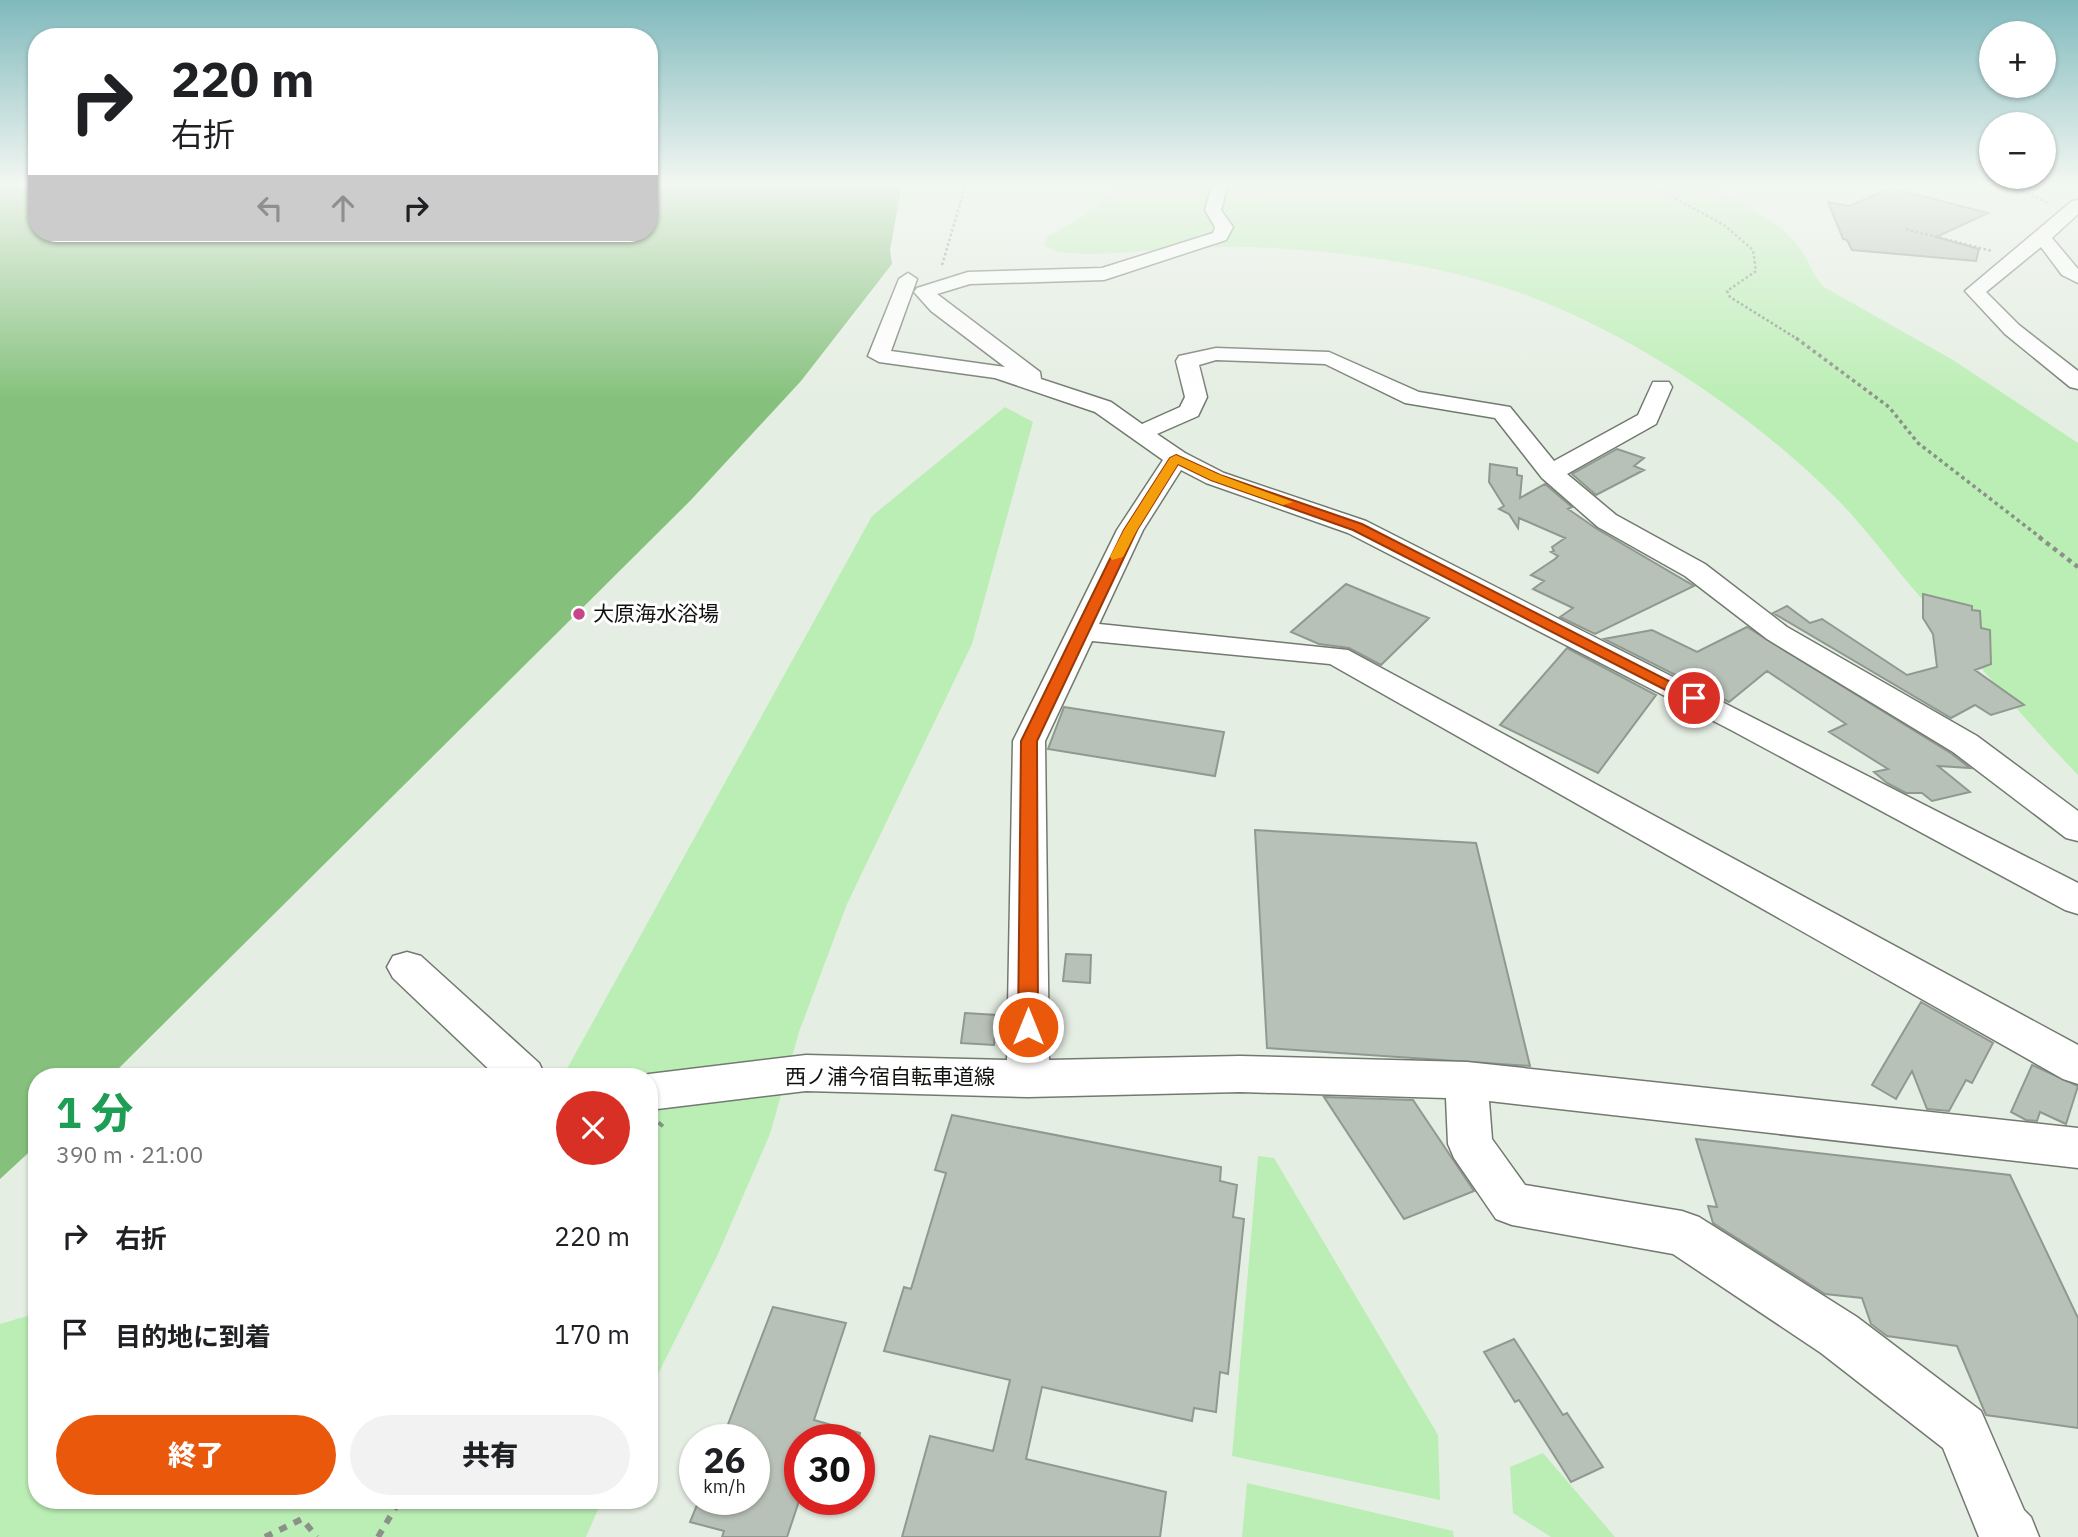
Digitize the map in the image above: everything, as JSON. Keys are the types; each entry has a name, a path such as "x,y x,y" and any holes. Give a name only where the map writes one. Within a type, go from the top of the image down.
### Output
{"street":[{"path":"1045,387 938,307 924,292 968,278 1104,274 1160,256"},
{"path":"2068,256 2069,271 2078,277"},
{"path":"2017,257 1975,291 2000,323 2019,340 2078,382"},
{"path":"908,279 879,356 998,372 1103,407 1176,458 1215,478 1357,527 1742,723 2078,900"},
{"path":"1140,433 1190,411 1196,397 1187,361 1216,354 1329,358 1413,398 1502,412 1551,472 1607,521 1695,570 1777,634 1965,744 2078,829"},
{"path":"1551,472 1648,419 1661,387"},
{"path":"1028,1079 1029,741 1130,530 1176,458"},
{"path":"1082,631 1337,656 2078,1066"},
{"path":"407,967 515,1068"},
{"name":"西ノ浦今宿自転車道線","path":"658,1090 806,1073 1028,1079 1240,1074 1383,1075 1467,1080 2078,1148"},
{"path":"1467,1080 1470,1144 1512,1204 1682,1233 1839,1335 1962,1430 2004,1530 2011,1537"}],"path":[{"path":"940,276 943,256"},
{"path":"1754,256 1756,271 1727,291 1730,298 1817,351 1889,407 1918,443 2078,567"},
{"path":"2012,256 2017,257"},
{"path":"378,1537 395,1509"},
{"path":"265,1537 302,1519 317,1537"}],"shaded area":[{"path":"0,256 891,256 892,264 801,381 690,501 119,1068 28,1068 28,1153 0,1179"},
{"path":"1359,256 1805,256 1824,287 1953,360 2078,443 2078,775 1996,685 1839,501 1773,441 1737,413 1699,386 1619,338 1539,300 1434,269"},
{"path":"1005,407 1033,422 972,644 847,904 799,1032 770,1134 718,1254 658,1374 658,1068 567,1068 872,516"},
{"path":"1258,1156 1274,1158 1438,1435 1440,1500 1232,1456"},
{"path":"28,1316 28,1509 598,1509 586,1537 0,1537 0,1324"},
{"path":"1543,1453 1615,1537 1551,1537 1513,1513 1510,1467"},
{"path":"1247,1483 1453,1531 1454,1537 1242,1537"}],"building":[{"path":"1917,256 1977,256 1976,261"},
{"path":"1617,449 1644,458 1634,466 1644,470 1596,495 1572,474"},
{"path":"1490,464 1517,468 1517,475 1522,476 1520,498 1545,484 1572,507 1568,509 1597,529 1694,586 1595,634 1560,617 1573,608 1533,589 1544,581 1531,575 1558,556 1551,552 1554,551 1552,547 1565,538 1519,518 1518,528 1509,514 1499,509 1504,506 1489,482"},
{"path":"1346,584 1429,618 1381,665 1349,648 1319,644 1291,632"},
{"path":"1923,594 1972,606 1972,610 1980,611 1981,628 1990,630 1991,664 1975,670 2024,705 1991,715 1975,705 1951,718 1773,613 1787,606 1810,623 1822,619 1907,675 1937,667 1933,634 1923,618"},
{"path":"1747,627 1952,754 1970,768 1938,766 1970,792 1932,801 1922,793 1906,793 1887,783 1874,772 1888,769 1829,732 1846,724 1767,671 1729,702 1604,639 1652,630 1697,652"},
{"path":"1567,648 1656,695 1598,773 1500,725"},
{"path":"1064,707 1224,732 1215,776 1048,749"},
{"path":"1255,830 1476,843 1530,1066 1267,1048"},
{"path":"1066,954 1091,955 1090,983 1063,981"},
{"path":"1921,1002 1993,1043 1972,1083 1966,1080 1949,1111 1927,1109 1912,1071 1896,1099 1872,1085"},
{"path":"965,1013 997,1015 994,1045 961,1043"},
{"path":"2032,1065 2078,1086 2066,1124 2040,1112 2037,1121 2026,1120 2011,1112"},
{"path":"1324,1097 1413,1100 1474,1191 1404,1219"},
{"path":"952,1115 1221,1167 1220,1181 1237,1185 1233,1217 1244,1219 1228,1374 1220,1372 1216,1412 1194,1408 1192,1421 1042,1387 1026,1459 1166,1492 1160,1537 902,1537 930,1436 993,1451 1010,1380 884,1351 904,1287 911,1289 946,1173 935,1170"},
{"path":"1696,1139 2010,1175 2078,1318 2078,1428 1986,1415 1957,1346 1887,1336 1871,1324 1862,1298 1825,1294 1713,1223 1708,1206 1717,1207"},
{"path":"773,1307 846,1323 814,1420 828,1424 784,1424 784,1515 794,1515 787,1537 722,1537 724,1531 690,1522 693,1515 770,1515 770,1424 728,1424"},
{"path":"1514,1339 1563,1415 1567,1413 1603,1467 1571,1482 1519,1400 1515,1402 1484,1352"}],"slow traffic":[{"path":"1117,557 1130,530 1176,458 1215,478 1287,502"}],"place":[{"name":"大原海水浴場","path":"579,614"}],"route":[{"path":"1028,1027 1029,741 1130,530 1176,458 1215,478 1357,527 1694,698"}]}
